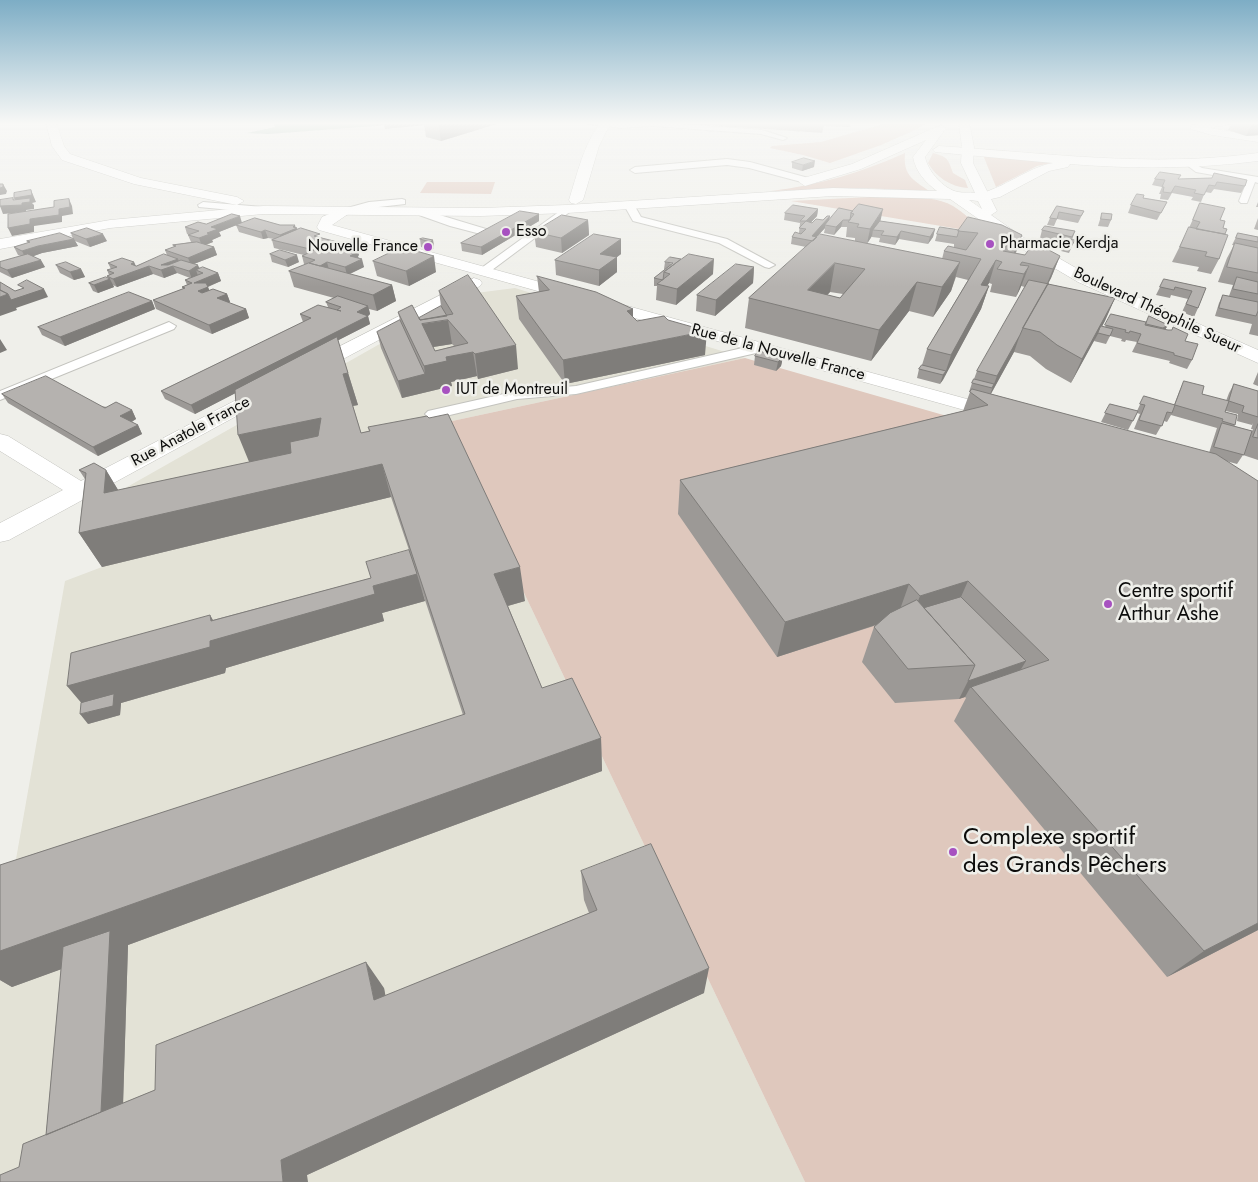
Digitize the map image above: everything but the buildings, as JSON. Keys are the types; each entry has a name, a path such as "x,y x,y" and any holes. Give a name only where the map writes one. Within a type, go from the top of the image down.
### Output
{"main road":[{"path":"126,177 236,200 628,205 833,192 879,192 983,197 995,194 1027,177"},
{"path":"572,204 583,177"},
{"path":"205,210 423,213 572,204 742,190 809,182 826,177"},
{"name":"Boulevard Théophile Sueur","path":"926,177 1006,232 1084,279 1258,358"},
{"name":"Boulevard Théophile Sueur","path":"976,177 983,197 1006,232"},
{"path":"0,244 110,224 223,207 236,200"},
{"path":"205,210 236,200"},
{"name":"Rue de la Nouvelle France","path":"344,212 327,220 324,227 1018,419"},
{"name":"Rue Anatole France","path":"0,534 480,279 484,271"},
{"path":"0,441 81,491"}],"lane":[{"path":"792,177 809,182"},
{"path":"1244,201 1255,177"},
{"path":"344,212 369,205 402,202"},
{"path":"484,271 572,204"},
{"path":"628,205 637,219 723,241 769,265"},
{"path":"223,207 262,210"},
{"path":"423,213 492,234"},
{"path":"511,238 525,241"},
{"path":"0,396 169,326"},
{"path":"433,414 517,395 576,390 764,349"}],"shaded area":[{"path":"839,177 911,177 929,191 863,188 771,191"},
{"path":"941,177 960,177 965,180 968,188 956,186"},
{"path":"992,177 1015,177 996,187"},
{"path":"427,182 495,182 491,194 420,193"},
{"path":"870,197 924,198 945,202 957,208 981,228 965,230 791,201"},
{"path":"515,288 745,358 443,423 805,1182 0,1182 0,950 65,581 102,567 90,508 468,294"},
{"name":"Complexe sportif des Grands Pêchers","path":"745,358 1194,487 1258,519 1258,1182 805,1182 443,423"}],"place":[{"name":"Esso","path":"506,232"},
{"name":"Pharmacie Kerdja","path":"990,244"},
{"name":"Nouvelle France","path":"428,247"},
{"name":"IUT de Montreuil","path":"446,390"},
{"name":"Centre sportif Arthur Ashe","path":"1108,604"},
{"name":"Complexe sportif des Grands Pêchers","path":"953,852"}]}
